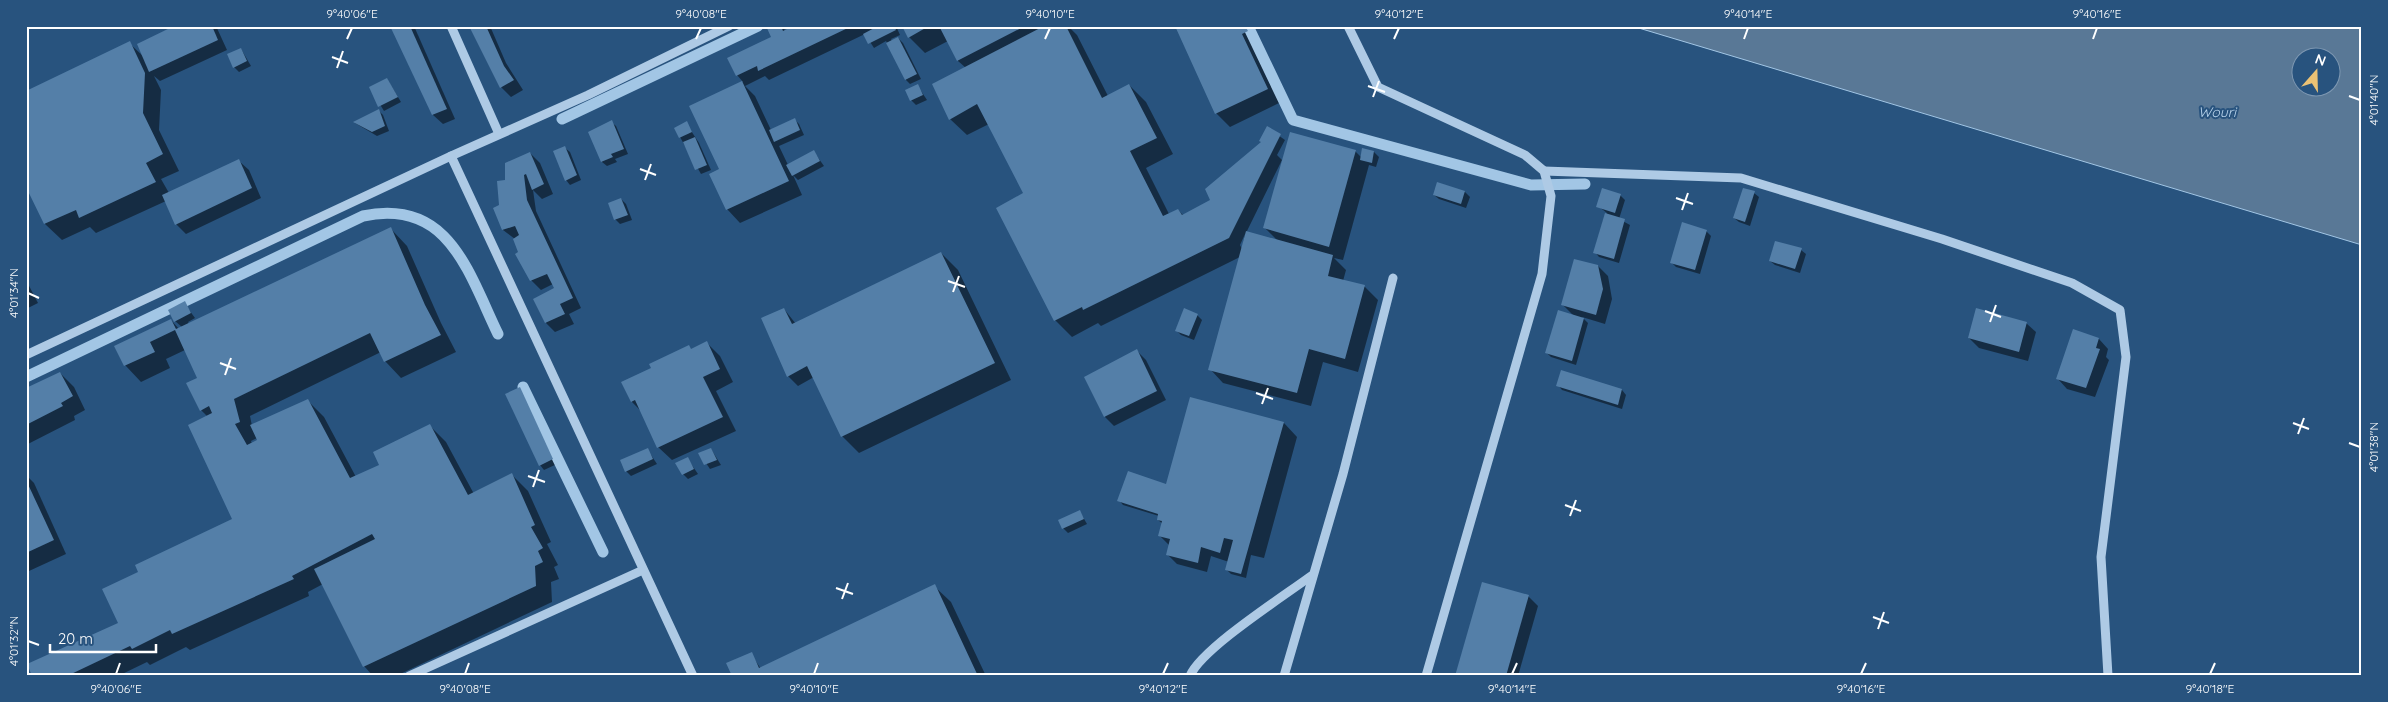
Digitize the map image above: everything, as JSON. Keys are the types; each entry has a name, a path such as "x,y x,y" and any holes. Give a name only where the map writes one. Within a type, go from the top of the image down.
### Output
{"street":[{"path":"451,26 499,134"},
{"path":"26,355 451,156 588,95 729,26"},
{"path":"1348,26 1378,87 1525,155 1544,172 1551,196 1542,274 1426,676"},
{"path":"451,156 693,676"},
{"path":"1544,172 1741,178 1942,239 2072,283 2120,310 2126,357 2100,558 2108,676"},
{"path":"1284,676 1342,474 1393,278"},
{"path":"409,676 643,570"},
{"path":"1190,676 1193,669 1215,647 1312,576"}],"water":[{"name":"Wouri","path":"1632,26 2362,26 2362,245"}],"building":[{"path":"174,26 212,26 218,40 149,72 137,44"},
{"path":"390,26 410,26 447,109 432,115"},
{"path":"469,26 486,26 504,66 514,80 500,88"},
{"path":"766,26 781,26 783,31 793,26 852,26 758,71 757,66 736,76 727,58 771,37"},
{"path":"878,26 894,26 896,30 868,44 863,34"},
{"path":"902,26 929,26 908,38"},
{"path":"939,26 1025,26 957,61"},
{"path":"1044,26 1066,26 1102,98 1129,84 1157,138 1130,151 1163,216 1178,209 1182,215 1210,200 1205,189 1261,142 1259,141 1267,126 1281,134 1229,238 1083,310 1082,307 1054,321 996,208 1023,193 977,104 949,120 932,84"},
{"path":"1175,26 1245,26 1248,31 1242,34 1268,89 1215,114"},
{"path":"898,37 917,74 905,80 886,43"},
{"path":"130,41 145,73 143,113 163,154 146,163 156,182 79,218 76,210 44,224 26,187 26,91"},
{"path":"241,48 247,61 233,68 227,54"},
{"path":"387,78 398,97 378,107 369,87"},
{"path":"742,81 789,181 726,210 709,174 719,169 689,106"},
{"path":"918,84 923,95 910,101 905,90"},
{"path":"379,109 385,126 372,132 353,122"},
{"path":"795,118 800,130 774,142 769,130"},
{"path":"612,120 624,149 611,154 613,157 601,162 588,132"},
{"path":"687,121 692,132 679,138 674,128"},
{"path":"1290,132 1356,150 1329,247 1263,228"},
{"path":"695,137 707,165 695,170 683,142"},
{"path":"565,146 577,175 565,181 553,151"},
{"path":"1362,148 1374,151 1372,163 1360,160"},
{"path":"814,150 820,161 792,176 786,165"},
{"path":"530,152 544,184 532,190 526,174 524,175 527,200 573,298 560,304 565,314 545,323 533,299 554,288 547,274 530,281 515,254 518,252 513,239 519,235 515,226 502,230 493,208 499,205 497,181 505,180 505,163"},
{"path":"239,159 252,188 175,225 162,195"},
{"path":"1437,182 1465,191 1461,204 1433,195"},
{"path":"1602,188 1621,194 1615,213 1596,207"},
{"path":"1743,188 1755,191 1745,222 1733,218"},
{"path":"621,198 628,215 614,220 608,203"},
{"path":"1605,213 1625,219 1614,259 1593,253"},
{"path":"1682,222 1707,230 1695,270 1670,263"},
{"path":"391,227 425,305 441,335 384,362 370,333 234,399 240,422 235,424 247,445 257,440 250,425 308,399 350,478 379,465 373,452 430,424 468,495 512,473 535,525 531,527 543,548 538,551 543,562 535,566 536,586 363,667 314,569 375,539 372,534 292,576 294,579 172,634 170,630 132,649 130,646 67,676 32,676 27,664 118,623 102,589 138,572 135,565 232,519 188,425 212,413 209,406 200,411 186,383 197,378 175,330 150,342 155,352 124,366 114,346 171,319 176,329"},
{"path":"1246,231 1333,255 1328,276 1365,285 1345,359 1309,349 1297,393 1208,370"},
{"path":"1775,241 1802,248 1795,269 1769,261"},
{"path":"941,252 995,363 841,437 807,366 787,377 761,318 784,308 792,324"},
{"path":"1574,259 1598,265 1603,289 1596,315 1561,305"},
{"path":"185,301 191,313 174,322 168,310"},
{"path":"1184,308 1198,314 1189,336 1175,331"},
{"path":"1976,308 2027,322 2019,352 1968,338"},
{"path":"1558,310 1584,318 1572,361 1545,353"},
{"path":"2073,329 2099,338 2096,348 2100,349 2086,388 2056,379"},
{"path":"707,341 720,369 703,377 723,417 657,448 635,400 631,402 621,382 651,368 649,364 689,345 691,349"},
{"path":"1137,349 1157,391 1104,417 1084,377"},
{"path":"1561,370 1622,389 1618,405 1556,386"},
{"path":"60,372 73,396 61,403 63,406 26,425 26,388"},
{"path":"520,387 553,459 539,466 505,394"},
{"path":"1190,397 1284,422 1241,574 1225,570 1233,540 1224,538 1220,553 1201,547 1198,563 1166,555 1170,539 1158,536 1162,521 1157,520 1158,514 1117,501 1128,471 1166,484"},
{"path":"648,448 653,459 625,472 620,460"},
{"path":"711,448 717,460 704,465 698,453"},
{"path":"688,457 694,469 682,475 675,463"},
{"path":"26,480 54,540 26,553"},
{"path":"1080,510 1084,519 1062,529 1058,520"},
{"path":"1482,582 1529,595 1506,676 1455,676"},
{"path":"935,584 978,676 732,676 726,663 752,652 759,668"}],"waterway":[{"path":"562,119 758,26"},
{"path":"1248,26 1293,120 1531,185 1585,184"},
{"path":"26,377 363,216 392,213 416,218 436,229 452,245 465,265 498,334"},
{"path":"523,387 603,552"}]}
